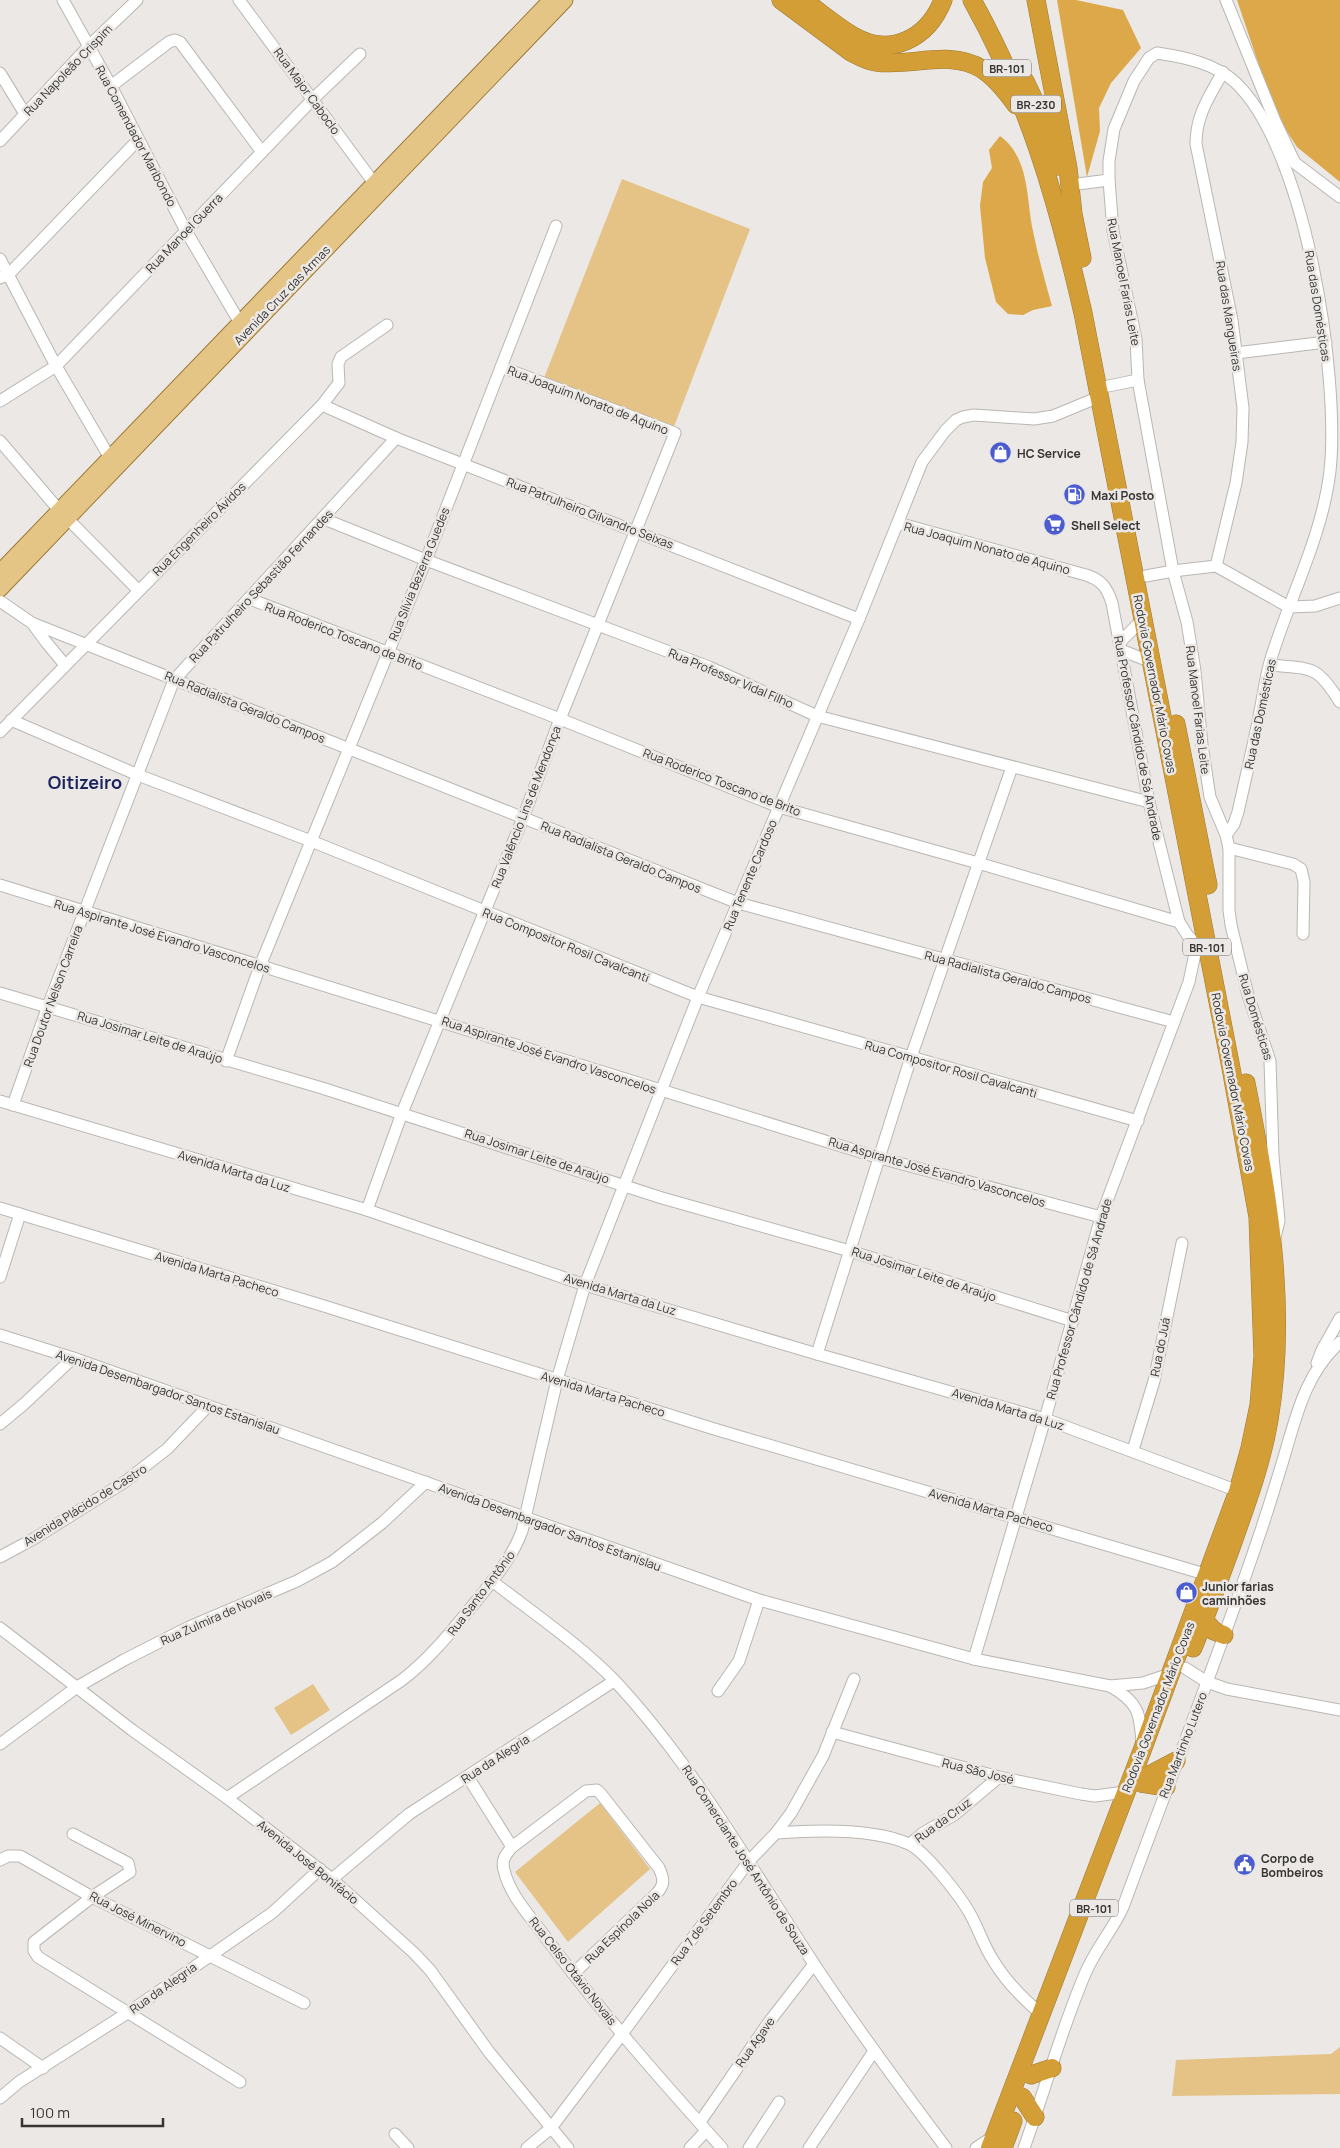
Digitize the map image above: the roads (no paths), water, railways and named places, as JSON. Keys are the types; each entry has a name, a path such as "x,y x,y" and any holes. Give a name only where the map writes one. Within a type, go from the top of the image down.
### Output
{"highway":[{"path":"781,0 851,52 863,58 875,62 892,63 945,58 966,61 982,69 1007,92 1036,140"},
{"path":"803,0 854,37 870,44 888,45 906,41 919,34 931,23 943,0"},
{"name":"Rodovia Governador Mário Covas","path":"972,0 1008,70 1036,140 1066,241 1104,392 1146,576 1259,1151 1270,1215 1276,1303 1276,1355 1269,1419 1252,1489 1204,1620 1142,1748 1041,2014 996,2144"},
{"name":"BR-230","path":"985,0 1037,106 1073,214"},
{"path":"1036,0 1070,185 1073,214"},
{"name":"Rodovia Governador Mário Covas","path":"996,2144 1022,2097 1031,2075 1142,1780 1208,1575 1238,1491 1259,1405 1263,1356 1259,1230 1233,1078 1202,943 1142,619 1073,214"},
{"path":"1204,1620 1214,1631 1224,1635"},
{"path":"1142,1780 1176,1761"},
{"path":"1142,1780 1166,1787"},
{"path":"1031,2075 1052,2068"},
{"path":"1022,2097 1035,2117"}],"main road":[{"name":"Avenida Cruz das Armas","path":"0,589 110,458 551,0"},
{"name":"Avenida Cruz das Armas","path":"0,572 63,514 565,0"}],"street":[{"name":"Rua Comendador Maribondo","path":"63,0 111,86 186,231 240,323"},
{"name":"Rua Napoleão Crispim","path":"0,141 88,47 137,0"},
{"name":"Rua Major Caboclo","path":"239,0 374,183"},
{"path":"1226,0 1275,120 1295,163 1340,197"},
{"path":"111,86 168,42 175,40 180,42 262,152"},
{"name":"Rua das Domésticas","path":"1149,58 1157,53 1170,55 1203,63 1223,72 1236,83 1263,118 1286,167 1300,211 1313,265 1326,342 1334,422 1330,472 1316,530 1270,665 1238,812 1234,824 1226,835"},
{"name":"Rua Manoel Guerra","path":"0,401 56,366 313,99 360,54"},
{"name":"Rua Manoel Farias Leite","path":"1149,58 1134,81 1114,129 1109,161 1113,231 1136,339 1138,380 1173,571 1187,622 1195,671 1204,764 1210,797 1226,835 1228,848"},
{"name":"Rua das Mangueiras","path":"1216,566 1232,501 1242,442 1243,408 1227,291 1196,144 1196,127 1199,116 1223,72"},
{"path":"0,73 25,114"},
{"path":"4,276 138,140"},
{"path":"1070,185 1109,180"},
{"name":"Rua Sílvia Bezerra Guedes","path":"226,1060 260,966 426,560 462,463 556,226"},
{"path":"0,259 4,276 110,458"},
{"name":"Rua Engenheiro Ávidos","path":"0,732 322,405 339,383 338,364 342,357 387,325"},
{"path":"1236,353 1326,342"},
{"name":"Rua Joaquim Nonato de Aquino","path":"501,367 675,433"},
{"path":"1104,392 1138,380"},
{"name":"Rua Tenente Cardoso","path":"585,1285 623,1184 698,998 859,619 898,523 912,481 922,462 934,443 956,420 974,415 1034,419 1052,416 1104,392"},
{"name":"Rua Patrulheiro Gilvandro Seixas","path":"322,405 396,438 859,619"},
{"name":"Rua Valêncio Lins de Mendonça","path":"367,1210 402,1113 523,818 560,719 675,433"},
{"name":"Rua Patrulheiro Sebastião Fernandes","path":"138,775 174,680 324,519 396,438"},
{"path":"0,441 63,514 138,590"},
{"name":"Rua Professor Vidal Filho","path":"324,519 426,560 709,667 818,716 1149,802"},
{"name":"Rua Joaquim Nonato de Aquino","path":"898,523 1076,573"},
{"path":"1146,576 1216,566 1289,607 1315,606 1340,598"},
{"name":"Rua Professor Cândido de Sá Andrade","path":"1076,573 1095,578 1108,589 1149,802 1179,922"},
{"name":"Rua Roderico Toscano de Brito","path":"250,599 560,719 779,807 1179,922"},
{"path":"0,601 32,623 65,664"},
{"path":"1142,619 1120,647 1151,662"},
{"name":"Rua Radialista Geraldo Campos","path":"32,623 738,903 1174,1022"},
{"path":"1270,665 1310,669 1323,678 1340,702"},
{"name":"Rua Compositor Rosil Cavalcanti","path":"11,720 138,775 311,841 698,998 1138,1121"},
{"path":"1184,766 1204,764"},
{"path":"817,1354 880,1158 910,1057 946,961 1012,767"},
{"name":"Rua Doutor Nelson Carreira","path":"13,1105 48,1006 138,775"},
{"path":"1228,848 1293,864 1301,869 1304,882 1303,934"},
{"name":"Rua Domésticas","path":"1228,848 1229,910 1238,958 1270,1061 1279,1221 1273,1246"},
{"name":"Rua Aspirante José Evandro Vasconcelos","path":"0,885 84,913 441,1021 880,1158 1101,1217"},
{"path":"1179,922 1202,943"},
{"name":"Rua Professor Cândido de Sá Andrade","path":"974,1659 1073,1321 1101,1217 1138,1121 1202,943"},
{"name":"Rua Josimar Leite de Araújo","path":"0,993 402,1113 701,1210 850,1251 1073,1321"},
{"name":"Avenida Marta da Luz","path":"0,1101 367,1210 585,1285 817,1354 1045,1418 1238,1491"},
{"name":"Avenida Marta Pacheco","path":"0,1208 324,1306 557,1380 1208,1575"},
{"path":"0,1277 20,1214"},
{"name":"Rua do Juá","path":"1133,1450 1154,1381 1182,1243"},
{"name":"Rua Santo Antônio","path":"226,1798 402,1680 422,1664 446,1638 492,1581 518,1543 557,1380 585,1285"},
{"path":"1314,1372 1322,1350 1340,1318"},
{"name":"Avenida Desembargador Santos Estanislau","path":"0,1335 72,1358 758,1600 974,1659 1110,1686 1143,1683 1178,1671"},
{"name":"Rua Martinho Lutero","path":"1024,2148 1084,1976 1097,1948 1118,1919 1207,1682 1271,1500 1302,1398 1314,1372 1340,1342"},
{"path":"0,1424 72,1358"},
{"name":"Avenida Plácido de Castro","path":"0,1557 35,1538 126,1481 167,1449 208,1406"},
{"name":"Rua Zulmira de Novais","path":"0,1744 77,1687 189,1627 297,1581 332,1562 382,1523 426,1482"},
{"name":"Rua Comerciante José Antônio de Souza","path":"492,1581 585,1654 614,1681 651,1723 689,1773 814,1964 874,2051 946,2148"},
{"path":"718,1691 739,1661 758,1600"},
{"name":"Avenida José Bonifácio","path":"0,1628 132,1730 226,1798 332,1879 430,1970 489,2052 568,2148"},
{"path":"1178,1671 1227,1688 1340,1710"},
{"name":"Rua 7 de Setembro","path":"527,2148 551,2128 749,1862 776,1833 812,1779 854,1679"},
{"name":"Rua da Alegria","path":"332,1879 409,1814 614,1681"},
{"name":"Avenida Desembargador Santos Estanislau","path":"1110,1686 1130,1700 1137,1708 1140,1719 1142,1748"},
{"name":"Rua São José","path":"832,1732 999,1777 1082,1794 1095,1796 1125,1792"},
{"path":"468,1777 512,1846"},
{"name":"Rua da Cruz","path":"910,1844 923,1833 954,1815 999,1777"},
{"name":"Rua Espínola Nola","path":"512,1846 586,1791 597,1790 659,1868 664,1882 656,1894 573,1974"},
{"path":"776,1833 841,1832 888,1838 910,1844 959,1895 992,1959 1007,1982 1041,2014"},
{"path":"73,1834 128,1863 130,1866 128,1874 92,1897 34,1942 34,1951 38,1956 240,2082"},
{"name":"Rua Celso Otávio Novais","path":"512,1846 503,1860 507,1880 515,1896 573,1974 622,2034 722,2148"},
{"name":"Rua José Minervino","path":"0,1860 15,1856 27,1860 92,1897 304,2003"},
{"name":"Rua da Alegria","path":"0,2098 19,2082 129,2012 272,1914 320,1869"},
{"name":"Rua Agave","path":"690,2148 768,2022 814,1964"},
{"path":"0,2038 43,2068"},
{"path":"809,2148 874,2051"},
{"path":"749,2148 779,2102"},
{"path":"395,2134 408,2148"},
{"path":"976,2148 996,2144"}],"place":[{"name":"HC Service","path":"1001,453"},
{"name":"Maxi Posto","path":"1075,495"},
{"name":"Shell Select","path":"1055,525"},
{"name":"Junior farias caminhões","path":"1186,1593"},
{"name":"Corpo de Bombeiros","path":"1245,1865"}],"district":[{"name":"Oitizeiro","path":"85,782"}]}
